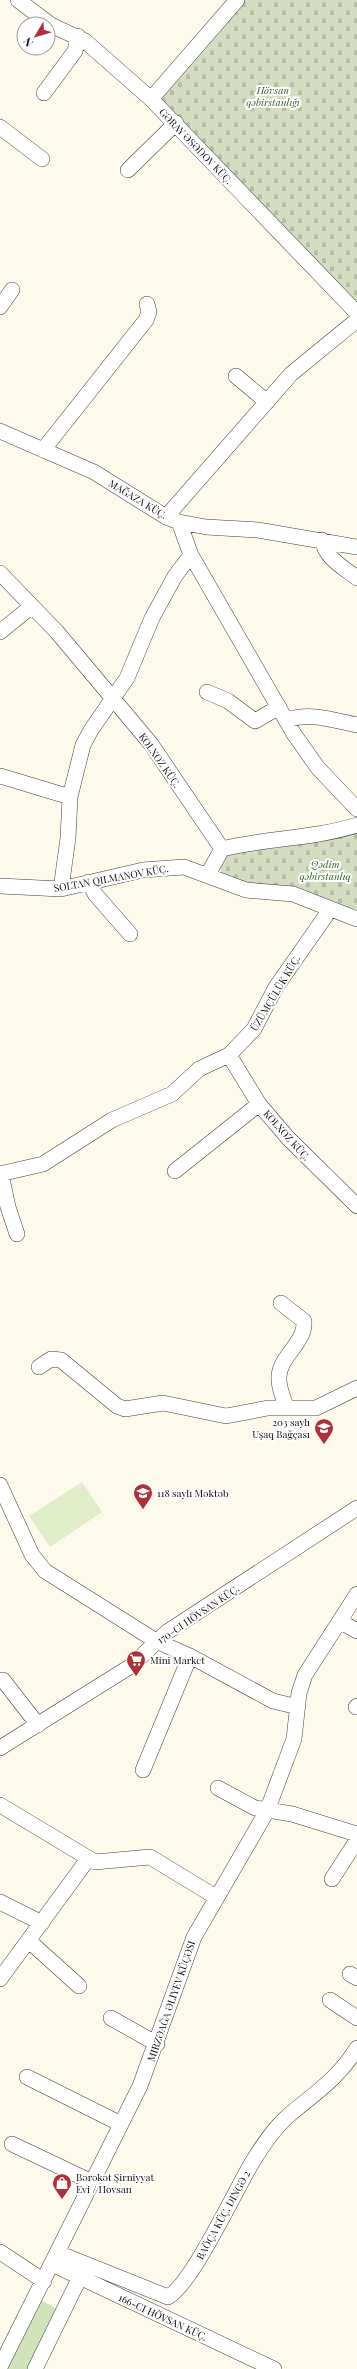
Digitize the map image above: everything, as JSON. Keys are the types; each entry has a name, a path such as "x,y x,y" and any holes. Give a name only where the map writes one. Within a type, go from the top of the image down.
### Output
{"street":[{"name":"GƏRAY ƏSƏDOV KÜÇ.","path":"18,0 51,25 78,36 151,99 176,123 357,313"},
{"path":"151,99 237,0"},
{"path":"44,93 75,51 78,36"},
{"path":"128,170 176,123"},
{"path":"0,127 42,158"},
{"path":"0,307 12,290"},
{"path":"43,450 146,320 149,312 147,304"},
{"path":"357,320 291,374 173,520 191,555 294,734 318,768 357,809"},
{"path":"236,376 267,402"},
{"name":"MAĞAZA KÜÇ.","path":"0,431 94,472 173,520 206,527 258,530 357,547"},
{"path":"322,540 327,554 357,578"},
{"path":"61,889 68,838 70,797 83,745 91,730 127,678 152,618 167,590 191,555"},
{"name":"KOLXOZ KÜÇ.","path":"1,575 57,632 151,744 222,849"},
{"path":"0,632 32,606"},
{"path":"207,692 228,701 255,721 279,708"},
{"path":"287,720 299,716 318,717 357,725"},
{"path":"0,776 70,797"},
{"path":"208,874 222,849 253,841 317,834 357,825"},
{"path":"0,886 61,889 143,870 184,867 208,874 246,890 293,894 357,919"},
{"path":"89,882 95,894 130,934"},
{"name":"ÜZÜMÇÜLÜK KÜÇ.","path":"1,1174 43,1164 112,1120 172,1094 198,1069 229,1055 254,1029 276,987 325,917 328,908"},
{"name":"KOLXOZ KÜÇ.","path":"229,1055 259,1104 288,1138 357,1206"},
{"path":"175,1171 259,1104"},
{"path":"1,1174 8,1207 17,1234"},
{"path":"281,1303 304,1321 305,1331 283,1363 278,1379 286,1408"},
{"path":"39,1367 51,1359 61,1360 117,1406 125,1409 163,1403 226,1416 245,1414 255,1410 316,1408 357,1388"},
{"path":"0,1484 32,1555 45,1571 156,1641 190,1656 273,1701 298,1707"},
{"name":"170-CI HÖVSAN KÜÇ.","path":"0,1748 131,1666 156,1641 357,1508"},
{"name":"MIRZƏAĞA ƏLIYEV KÜÇƏSI","path":"0,2367 140,2086 157,2044 187,1953 216,1897 267,1811 294,1739 300,1693 308,1671 341,1622 357,1594"},
{"path":"341,1622 357,1632"},
{"path":"143,1770 190,1656"},
{"path":"3,1680 38,1725"},
{"path":"218,1788 255,1808 292,1814 357,1834"},
{"path":"0,1805 88,1859 101,1863 150,1857 158,1860 216,1897"},
{"path":"332,1879 357,1840"},
{"path":"0,1980 88,1859"},
{"path":"0,1902 42,1924"},
{"path":"29,1941 79,1986"},
{"path":"330,2000 357,2018"},
{"path":"111,2018 157,2044"},
{"path":"55,2259 168,2297 175,2294 196,2263 253,2161 275,2129 334,2079 357,2048"},
{"path":"27,2077 121,2124"},
{"path":"12,2144 92,2182"},
{"path":"0,2252 44,2281"},
{"path":"55,2259 80,2277 274,2369"},
{"path":"35,2369 80,2277"}],"green space":[{"name":"Hövsan qəbirstanlığı","path":"245,0 357,0 357,303 158,98"},
{"name":"Qədim qəbirstanlıq","path":"357,828 357,909 318,903 261,891 231,881 223,876 221,872 219,864 224,855"},
{"path":"82,1482 102,1512 50,1547 29,1516"},
{"path":"41,2300 57,2309 27,2369 7,2369"}],"place":[{"name":"203 saylı Uşaq Bağçası","path":"324,1445"},
{"name":"118 saylı Məktəb","path":"143,1510"},
{"name":"Mini Market","path":"136,1677"},
{"name":"Bərəkət Şirniyyat Evi / Hovsan","path":"62,2200"}]}
